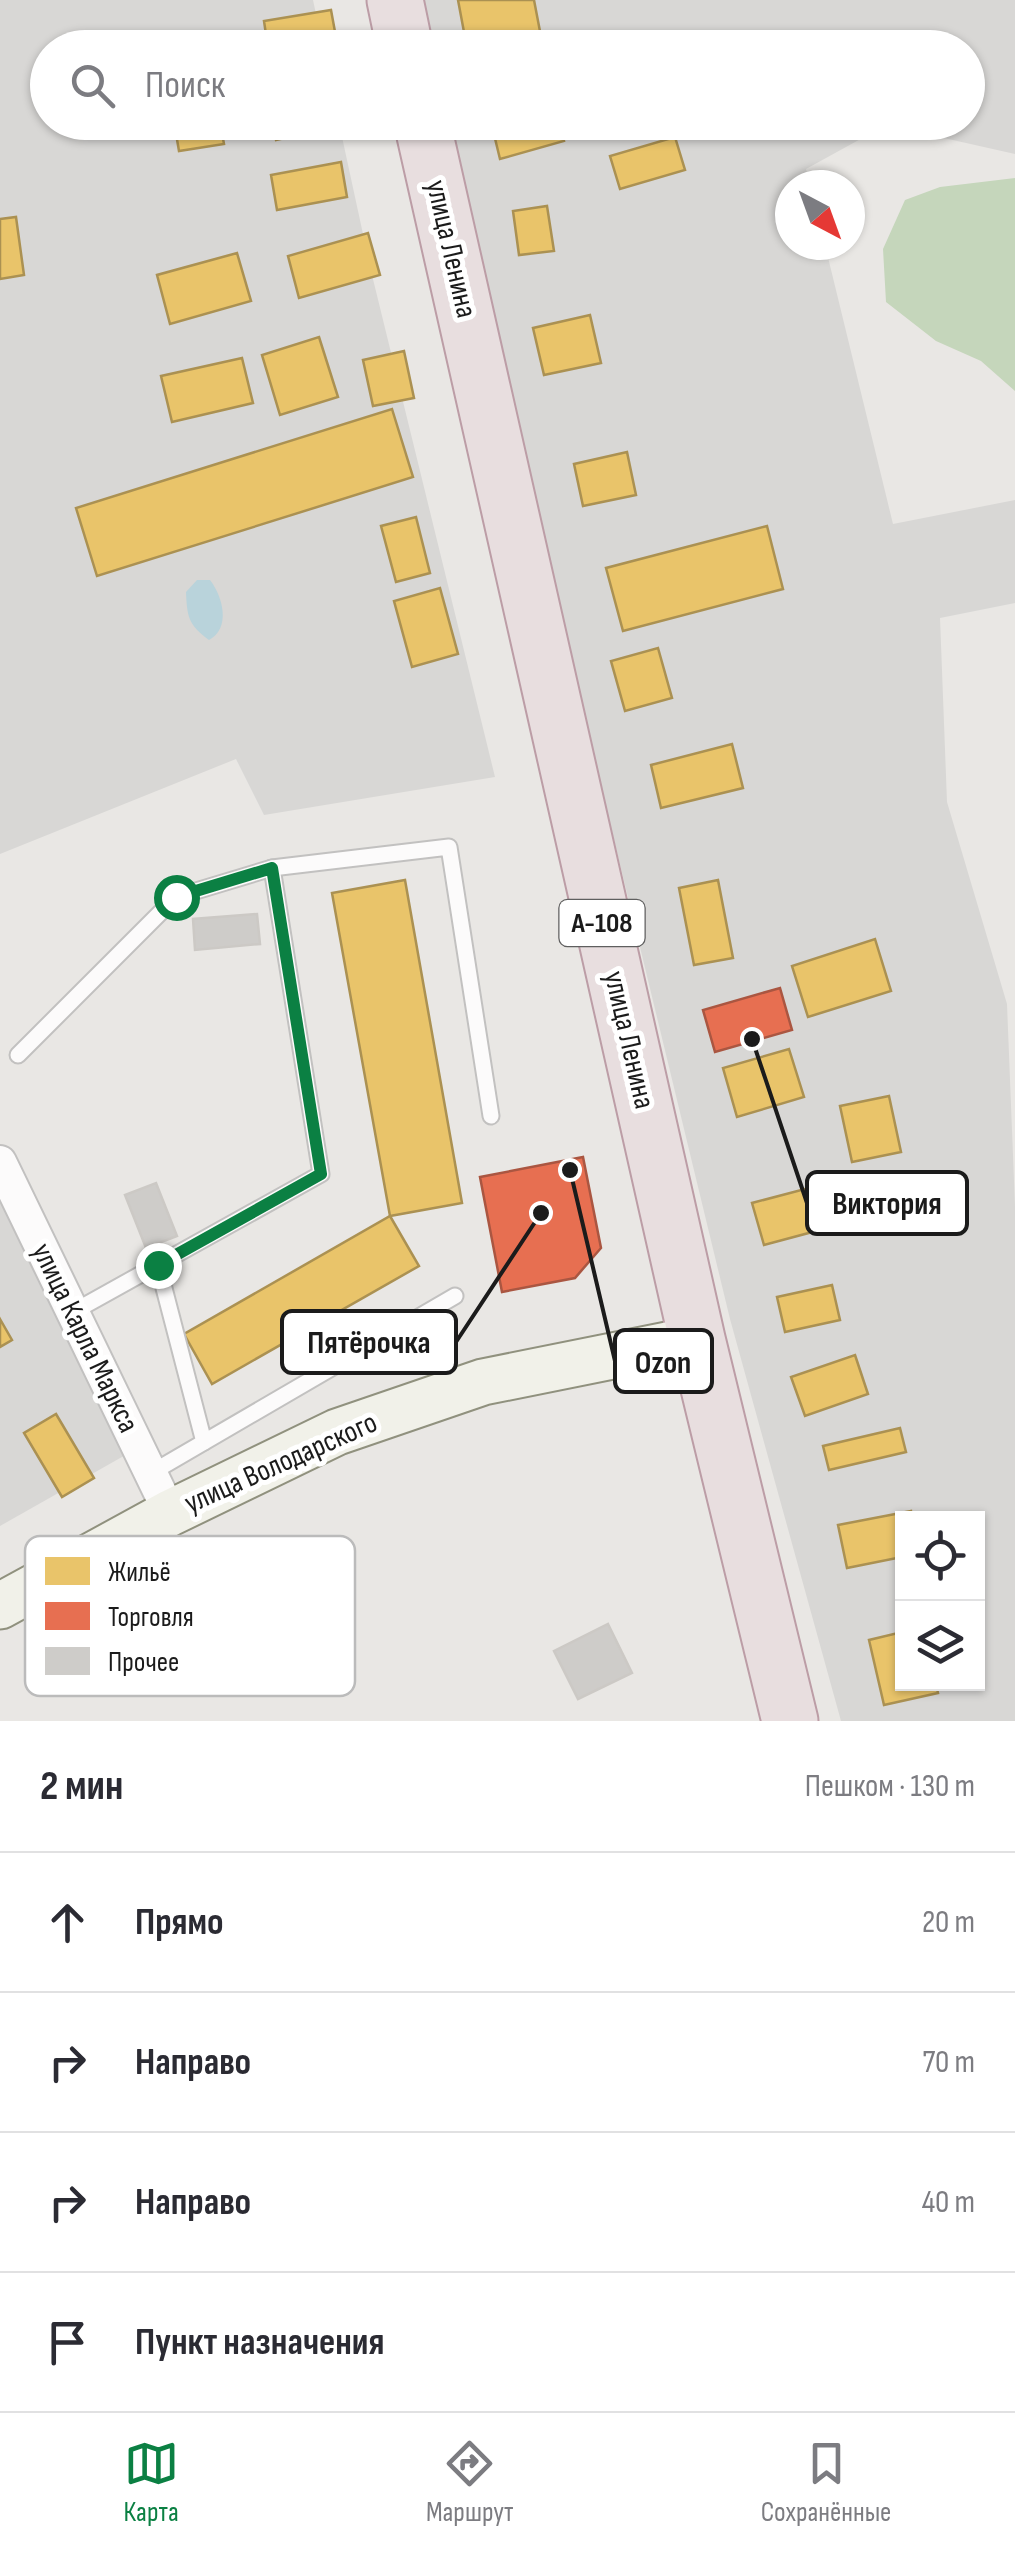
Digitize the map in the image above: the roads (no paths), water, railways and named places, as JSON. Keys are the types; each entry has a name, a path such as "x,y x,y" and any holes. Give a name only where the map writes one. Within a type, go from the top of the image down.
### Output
{"highway":[{"path":"394,0 401,30"},
{"name":"улица Ленина","path":"426,140 696,1339 790,1721"}],"street":[{"name":"улица Карла Маркса","path":"0,1162 170,1513"},
{"name":"улица Володарского","path":"128,1536 337,1432 483,1382 696,1339"},
{"name":"улица Володарского","path":"0,1606 25,1592"}],"lane":[{"path":"18,1056 176,897 272,868 449,847 490,1116"},
{"path":"73,1312 321,1174 272,868"},
{"path":"158,1265 204,1442"},
{"path":"151,1473 455,1296"}],"water":[{"path":"197,580 210,580 223,612 220,628 209,640 197,630 188,614 186,592"}],"place":[{"name":"Виктория","path":"752,1039"},
{"name":"Ozon","path":"570,1170"},
{"name":"Пятёрочка","path":"541,1213"}]}
